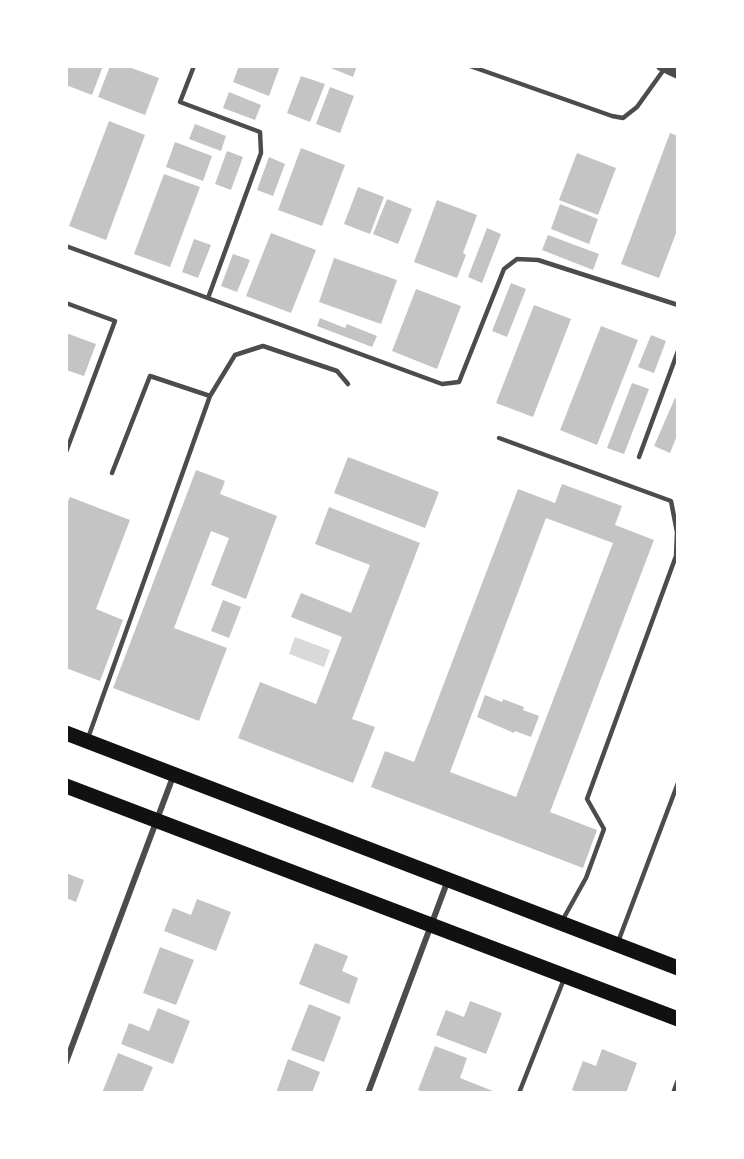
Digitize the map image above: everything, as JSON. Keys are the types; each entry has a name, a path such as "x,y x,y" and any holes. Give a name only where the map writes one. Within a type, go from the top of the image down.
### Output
{"main road":[{"path":"66,733 678,968"},
{"path":"66,786 678,1019"}],"street":[{"path":"663,67 678,74"},
{"path":"66,1062 175,774"},
{"path":"368,1093 448,880"},
{"path":"674,1093 678,1082"}],"lane":[{"path":"194,66 180,102 260,132 261,153 208,298"},
{"path":"470,66 623,118 637,107 663,67"},
{"path":"66,246 442,384 459,382 504,269 517,259 538,260 678,305"},
{"path":"66,303 115,321 66,452"},
{"path":"87,741 210,396 236,355 262,346 337,371 348,384"},
{"path":"639,457 678,351"},
{"path":"112,473 150,376 210,396"},
{"path":"500,438 671,501 677,532 676,556 587,799 604,829 586,878 560,923"},
{"path":"617,944 678,783"},
{"path":"519,1093 566,976"}],"shaded area":[{"path":"295,637 330,650 324,667 289,654"}],"building":[{"path":"66,66 103,66 92,95 66,85"},
{"path":"110,66 126,66 159,78 145,115 98,97"},
{"path":"239,66 280,66 269,96 233,82"},
{"path":"326,66 357,66 353,77"},
{"path":"301,76 325,84 310,122 287,113"},
{"path":"330,87 354,96 340,133 316,124"},
{"path":"229,92 261,105 255,120 223,108"},
{"path":"109,121 145,135 106,240 69,226"},
{"path":"195,124 226,136 221,151 189,139"},
{"path":"670,133 678,136 678,228 659,278 621,264"},
{"path":"175,142 212,156 203,181 166,167"},
{"path":"301,148 345,165 322,226 278,210"},
{"path":"227,151 243,157 231,190 215,184"},
{"path":"577,153 616,168 598,215 559,200"},
{"path":"269,157 285,164 273,196 257,190"},
{"path":"164,174 200,187 170,267 134,254"},
{"path":"358,187 384,197 370,234 344,224"},
{"path":"387,199 412,209 398,244 373,234"},
{"path":"437,200 477,215 463,253 466,255 457,278 414,262"},
{"path":"560,204 598,219 589,244 551,229"},
{"path":"487,228 501,234 482,283 468,277"},
{"path":"271,233 316,250 291,313 246,296"},
{"path":"548,235 599,254 593,270 542,250"},
{"path":"194,239 211,245 198,278 182,272"},
{"path":"233,254 250,260 237,292 221,286"},
{"path":"334,258 397,280 381,324 319,302"},
{"path":"511,283 526,289 507,337 492,331"},
{"path":"416,289 461,306 437,369 392,351"},
{"path":"534,305 571,319 533,417 496,403"},
{"path":"320,318 345,328 347,324 377,336 372,347 317,326"},
{"path":"601,326 638,340 597,445 560,430"},
{"path":"66,333 96,344 84,376 66,370"},
{"path":"651,335 666,341 654,373 638,367"},
{"path":"632,383 649,389 624,454 607,448"},
{"path":"675,398 678,399 678,433 670,453 654,446"},
{"path":"348,457 439,492 425,528 334,493"},
{"path":"196,470 225,481 220,494 277,516 246,599 211,585 229,538 211,531 174,628 227,648 199,721 113,688"},
{"path":"562,484 622,506 615,525 654,540 550,812 597,830 583,868 371,787 385,751 414,762 518,489 555,503","holes":["546,518 613,543 516,797 450,772"]},
{"path":"70,497 130,520 96,609 123,620 100,681 66,668 66,506"},
{"path":"329,507 420,543 352,719 375,727 353,783 238,738 260,682 316,704 342,637 291,617 301,593 351,613 370,565 315,544"},
{"path":"223,600 241,607 229,638 211,631"},
{"path":"485,695 524,707 523,710 539,716 531,737 515,731 514,733 477,717"},
{"path":"66,873 84,880 76,902 66,898"},
{"path":"197,899 231,912 216,951 164,931 173,908 191,915"},
{"path":"315,943 348,956 342,971 358,978 349,1004 299,984"},
{"path":"160,947 194,960 176,1005 143,993"},
{"path":"470,1001 502,1013 486,1054 436,1035 446,1010 464,1017"},
{"path":"309,1004 341,1017 324,1062 291,1050"},
{"path":"158,1008 190,1021 173,1064 121,1044 129,1023 149,1031"},
{"path":"435,1046 467,1058 460,1078 498,1093 426,1093 418,1090"},
{"path":"602,1049 637,1063 626,1093 580,1093 572,1090 583,1061 596,1066"},
{"path":"118,1053 153,1067 142,1093 102,1093"},
{"path":"288,1059 320,1072 312,1093 276,1093"}]}
